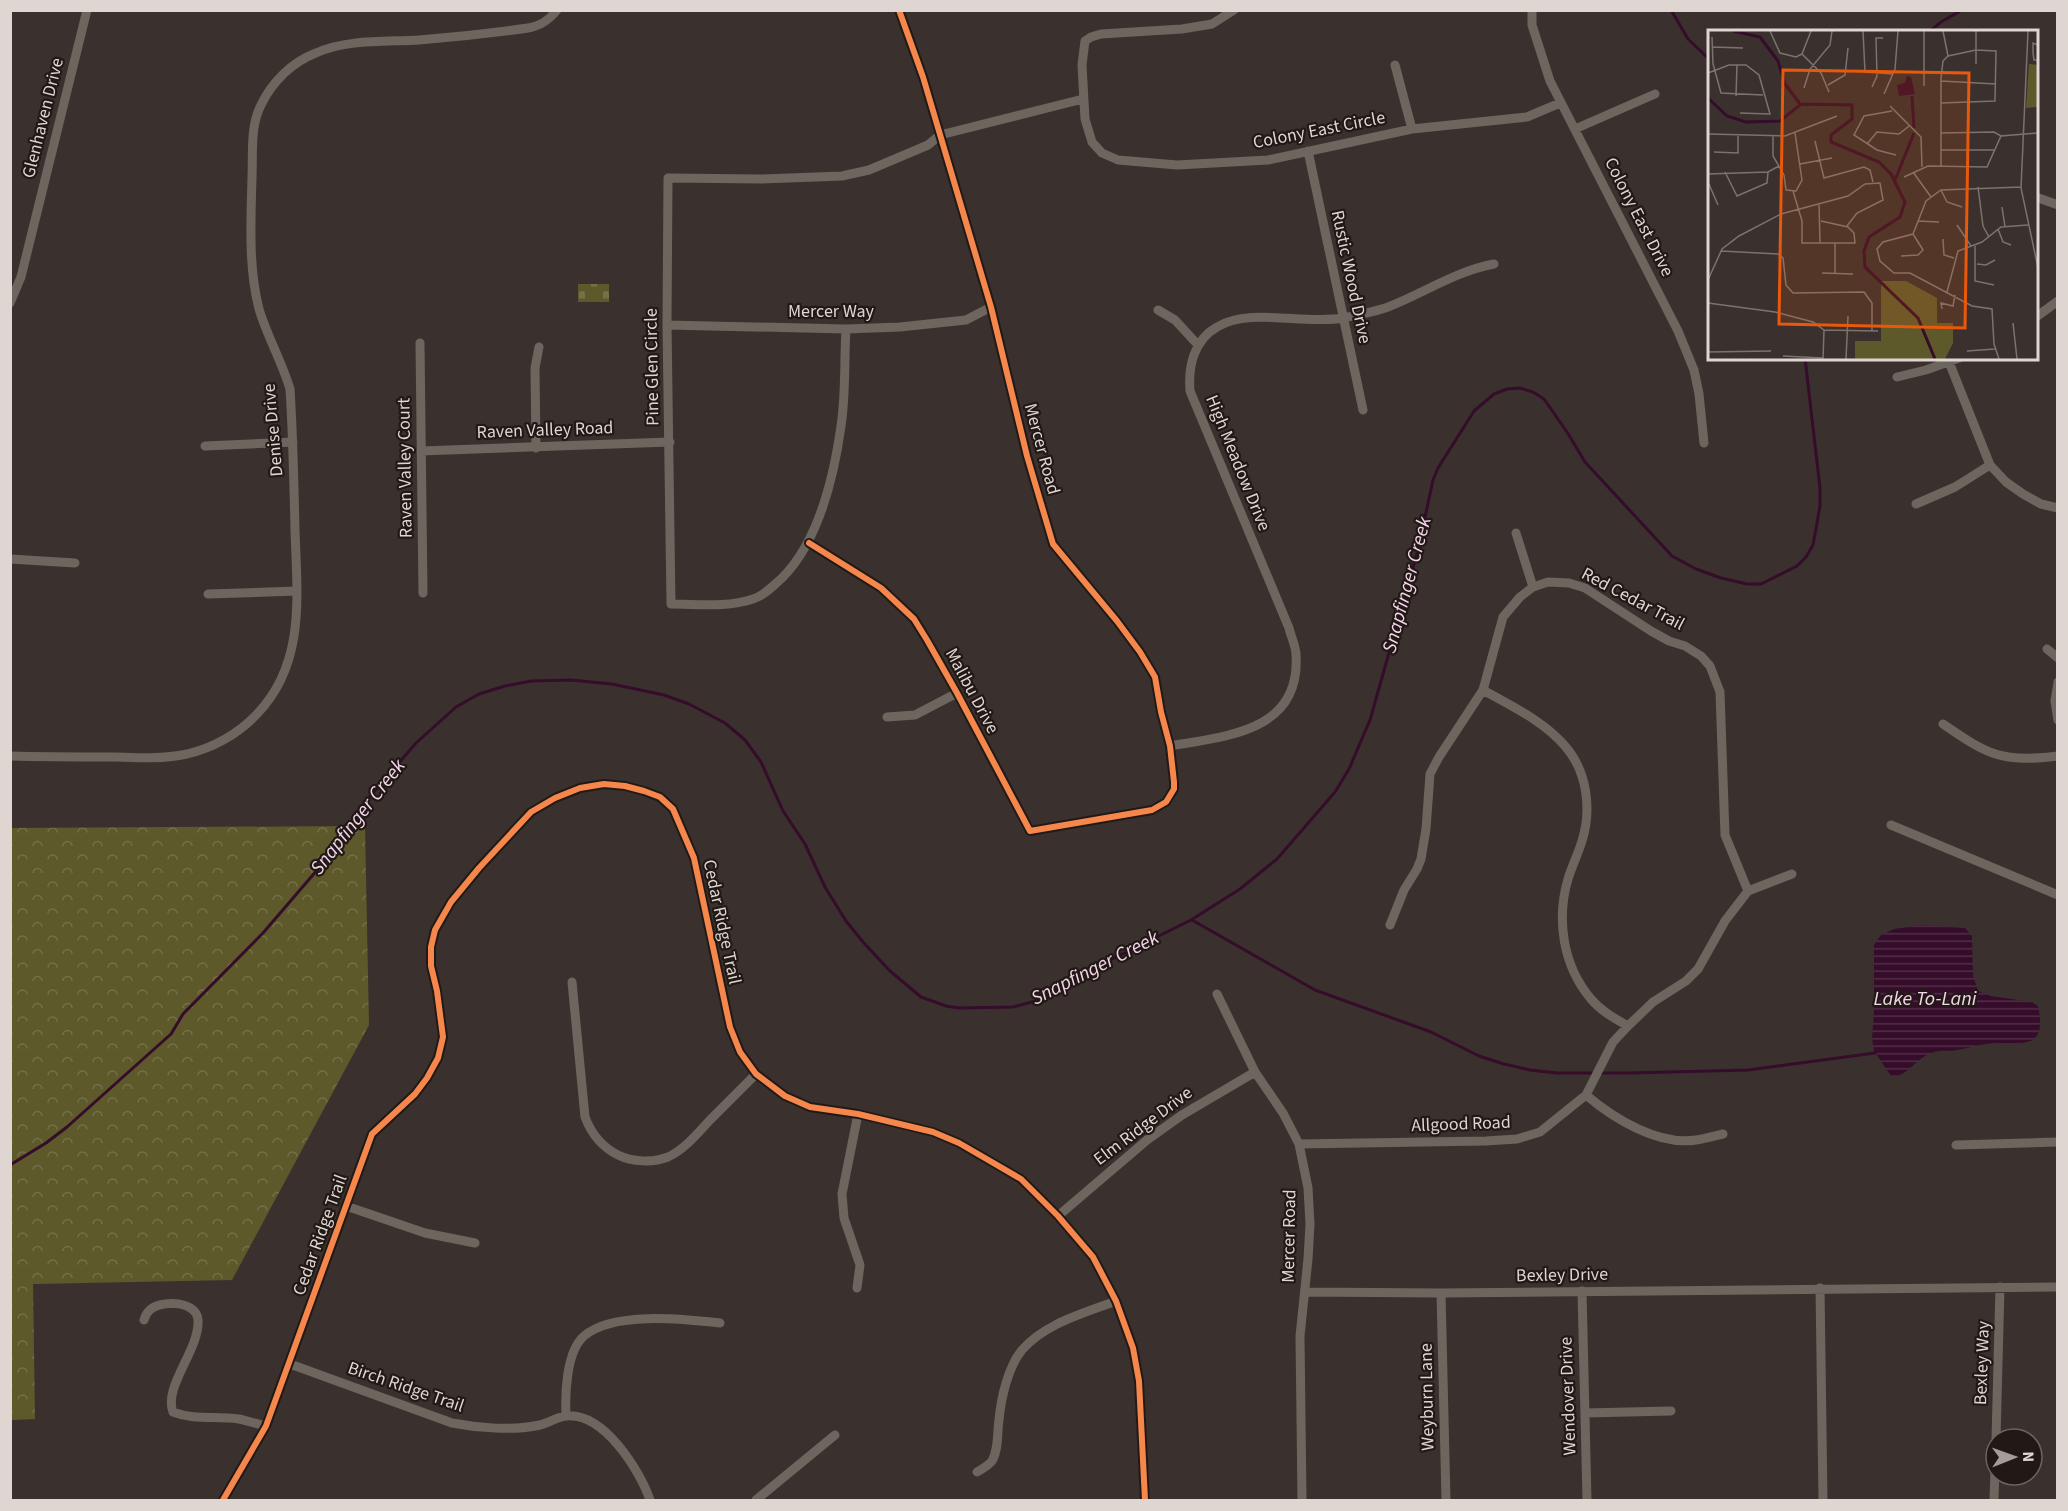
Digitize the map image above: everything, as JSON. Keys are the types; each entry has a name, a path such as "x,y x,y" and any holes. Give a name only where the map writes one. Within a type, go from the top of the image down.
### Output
{"street":[{"name":"Glenhaven Drive","path":"10,303 21,277 87,10"},
{"name":"Denise Drive","path":"10,756 155,757 185,754 227,740 246,726 276,691 287,670 294,635 297,591 293,442 290,389 283,365 259,310 253,281 251,229 254,135 260,106 287,70 317,52 350,44 460,37 537,27 551,18 557,10"},
{"name":"Mercer Road","path":"899,10 940,135 991,307 1027,456 1053,544 1118,621 1155,677 1170,746 1174,789 1166,802 1152,810 1101,819"},
{"name":"Colony East Circle","path":"1234,10 1212,24 1182,29 1101,34 1085,41 1082,65 1084,119 1092,142 1102,153 1118,160 1177,165 1268,160 1412,129 1527,117 1560,103"},
{"name":"Colony East Drive","path":"1532,10 1532,25 1550,81 1678,331 1694,370 1700,394 1704,443"},
{"path":"1395,65 1412,129"},
{"path":"1575,129 1655,94"},
{"name":"Pine Glen Circle","path":"846,329 841,425 828,489 809,543 787,573 769,590 754,599 731,604 670,604 668,178 842,176 869,170 928,145 940,135 1083,99"},
{"name":"Rustic Wood Drive","path":"1308,151 1363,410"},
{"path":"2038,197 2058,205"},
{"path":"1158,310 1175,320 1198,345 1217,326 1233,320 1251,317 1317,321 1343,318 1386,308 1466,271 1494,264"},
{"path":"2038,316 2058,301"},
{"name":"Mercer Way","path":"667,325 846,329 943,324 966,320 991,307"},
{"name":"Raven Valley Court","path":"420,343 423,593"},
{"name":"High Meadow Drive","path":"1170,746 1245,731 1269,720 1283,707 1292,690 1296,672 1296,653 1289,628 1190,391 1192,360 1198,345"},
{"path":"536,448 535,368 539,347"},
{"path":"1897,377 1954,360"},
{"path":"1950,362 1990,465 2006,482 2022,494 2041,504 2058,508"},
{"path":"205,446 293,442"},
{"name":"Raven Valley Road","path":"421,451 670,442"},
{"path":"1916,504 1955,487 1990,465"},
{"path":"1390,925 1404,890 1421,860 1430,774 1483,690 1503,617 1520,597 1533,587 1516,533"},
{"name":"Malibu Drive","path":"809,543 881,588 914,619 957,693 1029,831 1101,819"},
{"path":"10,560 75,563"},
{"name":"Red Cedar Trail","path":"1533,587 1548,582 1559,582 1585,588 1651,631 1685,646 1701,656 1710,666 1720,692 1725,836 1748,891"},
{"path":"208,594 297,591"},
{"path":"2047,649 2058,658"},
{"path":"2058,682 2055,701 2058,720"},
{"path":"1483,690 1548,728 1565,746 1580,772 1586,794 1587,812 1584,836 1568,879 1561,911 1565,948 1569,961 1591,999 1607,1014 1628,1026"},
{"path":"886,717 915,714 957,693"},
{"path":"1943,724 1978,748 1999,757 2035,759 2058,756"},
{"name":"Cedar Ridge Trail","path":"223,1500 266,1426 372,1134 415,1094 428,1078 438,1058 443,1037 439,1001 431,966 431,947 435,930 451,902 531,812 555,798 580,788 604,784 625,786 660,797 673,809 694,858 730,1027 740,1052 756,1074 785,1096 810,1107 858,1114 933,1132 958,1143 1021,1179 1058,1216 1093,1257 1116,1301 1132,1348 1140,1381 1144,1500"},
{"path":"1891,825 2057,892"},
{"path":"1748,891 1792,874"},
{"name":"Allgood Road","path":"1299,1144 1486,1141 1517,1138 1540,1132 1586,1095 1613,1042 1628,1026 1653,1002 1686,981 1698,969 1725,921 1748,891"},
{"path":"572,982 585,1117 593,1134 606,1148 618,1155 635,1160 657,1160 668,1156 687,1144 756,1074"},
{"name":"Mercer Road","path":"1217,994 1255,1072 1299,1144 1308,1188 1310,1224 1299,1336 1302,1500"},
{"name":"Elm Ridge Drive","path":"1058,1216 1147,1140 1182,1115 1255,1072"},
{"path":"1586,1095 1604,1110 1650,1134 1674,1140 1694,1141 1723,1134"},
{"path":"857,1288 860,1265 844,1218 842,1194 858,1114"},
{"path":"1956,1145 2058,1142"},
{"path":"346,1206 425,1233 475,1243"},
{"name":"Bexley Way","path":"1996,1427 2001,1287"},
{"name":"Bexley Drive","path":"1305,1292 1441,1293 2058,1287"},
{"path":"1820,1288 1822,1500"},
{"name":"Wendover Drive","path":"1581,1291 1587,1500"},
{"name":"Weyburn Lane","path":"1441,1293 1446,1500"},
{"path":"977,1472 992,1461 1004,1390 1021,1351 1034,1338 1049,1329 1116,1301"},
{"path":"144,1320 148,1312 157,1305 169,1304 184,1305 193,1309 198,1316 198,1327 193,1342 171,1395 173,1412 183,1416 207,1419 237,1419 266,1426"},
{"path":"650,1500 641,1480 620,1446 607,1432 586,1421 566,1416 567,1378 572,1354 584,1336 605,1325 625,1319 694,1320 720,1323"},
{"name":"Birch Ridge Trail","path":"290,1364 452,1423 473,1427 539,1425 566,1416"},
{"path":"1585,1413 1671,1412"},
{"path":"756,1500 835,1435"}],"green space":[{"path":"578,284 609,284 609,302 578,302"},
{"path":"365,826 369,1025 232,1280 33,1284 35,1419 11,1420 11,828"}],"water":[{"name":"Lake To-Lani","path":"1922,925 1965,928 1972,936 1973,975 1978,991 1991,996 2032,1002 2038,1006 2040,1020 2036,1037 2031,1041 1989,1044 1931,1053 1902,1074 1891,1076 1874,1051 1872,1038 1874,945 1881,935 1894,929"}],"waterway":[{"path":"1671,10 1688,39 1708,58"},
{"name":"Snapfinger Creek","path":"1931,30 1962,10"},
{"name":"Snapfinger Creek","path":"10,1165 67,1127 171,1034 183,1014 263,933 318,869 355,822 361,807 416,743 456,707 479,694 531,681 571,680 612,684 664,695 689,704 725,723 745,740 761,762 783,811 805,844 825,887 846,921 890,971 921,997 946,1006 959,1008 1013,1007 1039,1000 1098,966 1191,920 1240,889 1277,859 1335,792 1349,769 1370,720 1418,550 1433,480 1438,468 1474,411 1494,394 1507,389 1520,388 1544,399 1585,462 1672,556 1696,569 1721,578 1747,584 1761,584 1797,566 1813,545 1820,506 1820,488 1805,360"},
{"path":"1192,920 1315,990 1431,1032 1479,1056 1530,1070 1557,1073 1748,1070 1875,1053"}],"cycle path":[{"path":"809,543 881,588 914,619 957,693 1030,831 1152,810 1166,802 1174,789 1174,782 1170,746 1155,677 1117,621 1053,544 1027,456 991,307 923,77 899,10"},
{"path":"223,1500 266,1426 372,1134 415,1094 438,1058 443,1037 431,966 431,947 435,930 451,902 531,812 555,798 580,788 604,784 644,791 660,797 673,809 694,858 730,1027 740,1052 756,1074 785,1096 810,1107 858,1114 933,1132 959,1143 1021,1179 1058,1216 1093,1257 1116,1301 1133,1348 1139,1381 1145,1500"}]}
